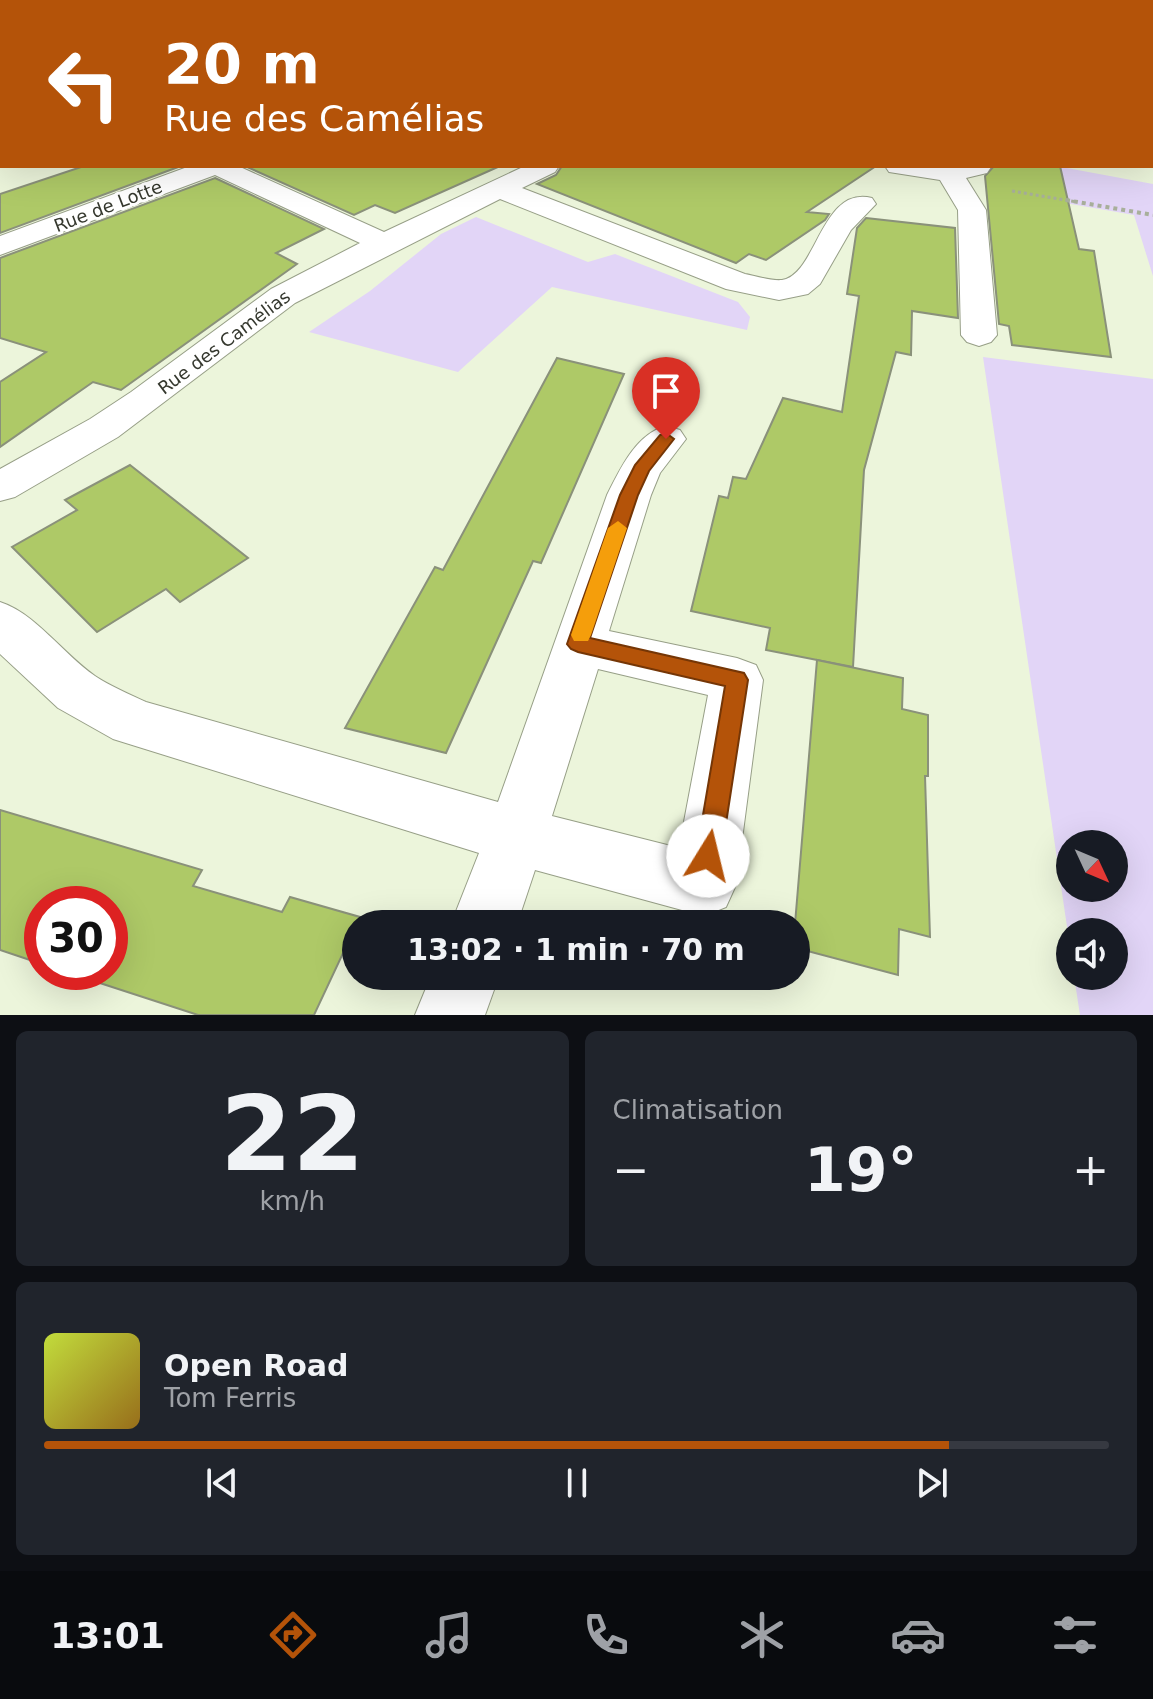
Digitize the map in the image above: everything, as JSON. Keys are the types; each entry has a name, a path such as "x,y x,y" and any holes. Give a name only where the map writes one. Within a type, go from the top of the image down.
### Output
{"street":[{"name":"Rue de Lotte","path":"0,246 211,168"},
{"name":"Rue de Lotte","path":"220,168 384,243"},
{"name":"Rue des Camélias","path":"0,487 104,428 283,296 384,243 542,168"},
{"path":"914,168 962,174 972,210 979,335"},
{"path":"498,188 737,282 779,290 796,287 809,277 839,225 862,204"},
{"path":"489,910 629,495 641,469 666,439"},
{"path":"0,621 34,656 77,692 132,722 516,836 704,885 737,680 578,644"},
{"path":"450,1015 460,990"}],"path":[{"path":"962,174 1153,215"}],"shaded area":[{"path":"1054,168 1153,184 1153,276 1134,215 1031,197"},
{"path":"476,217 588,262 615,254 738,302 750,317 747,330 552,287 458,372 309,332 370,291 441,234"},
{"path":"983,357 1153,379 1153,1015 1080,1015 1076,990 1128,990 1128,918 1066,918 1063,902 1128,902 1128,830 1056,830 1056,852"}],"building":[{"path":"78,168 176,168 0,233 0,194"},
{"path":"249,168 496,168 395,213 375,205 354,215"},
{"path":"561,168 873,168 807,212 829,214 825,220 766,260 749,254 736,263 537,184 556,175"},
{"path":"992,168 1060,168 1079,249 1094,251 1111,357 1012,345 1009,326 999,324 985,176"},
{"path":"215,178 324,229 276,253 297,264 121,390 93,382 0,447 0,382 46,352 0,338 0,258"},
{"path":"866,218 955,228 958,318 912,311 911,355 896,352 864,470 853,667 766,650 770,628 691,611 719,496 728,498 733,477 746,479 783,398 842,412 859,296 847,294 857,228"},
{"path":"557,358 624,374 541,563 533,561 446,753 345,728 435,567 443,570"},
{"path":"130,465 248,558 180,602 166,589 97,632 12,547 77,510 65,500"},
{"path":"817,660 903,678 902,709 928,715 928,776 925,776 930,937 899,929 898,975 810,952 810,910 796,910"},
{"path":"0,810 202,870 193,886 282,912 290,897 342,912 342,955 314,1015 198,1015 121,990 128,990 128,886 24,886 24,958 0,950"}],"slow traffic":[{"path":"581,635 618,528"}],"route":[{"path":"666,439 641,469 629,495 578,644 737,680 708,856"}]}
